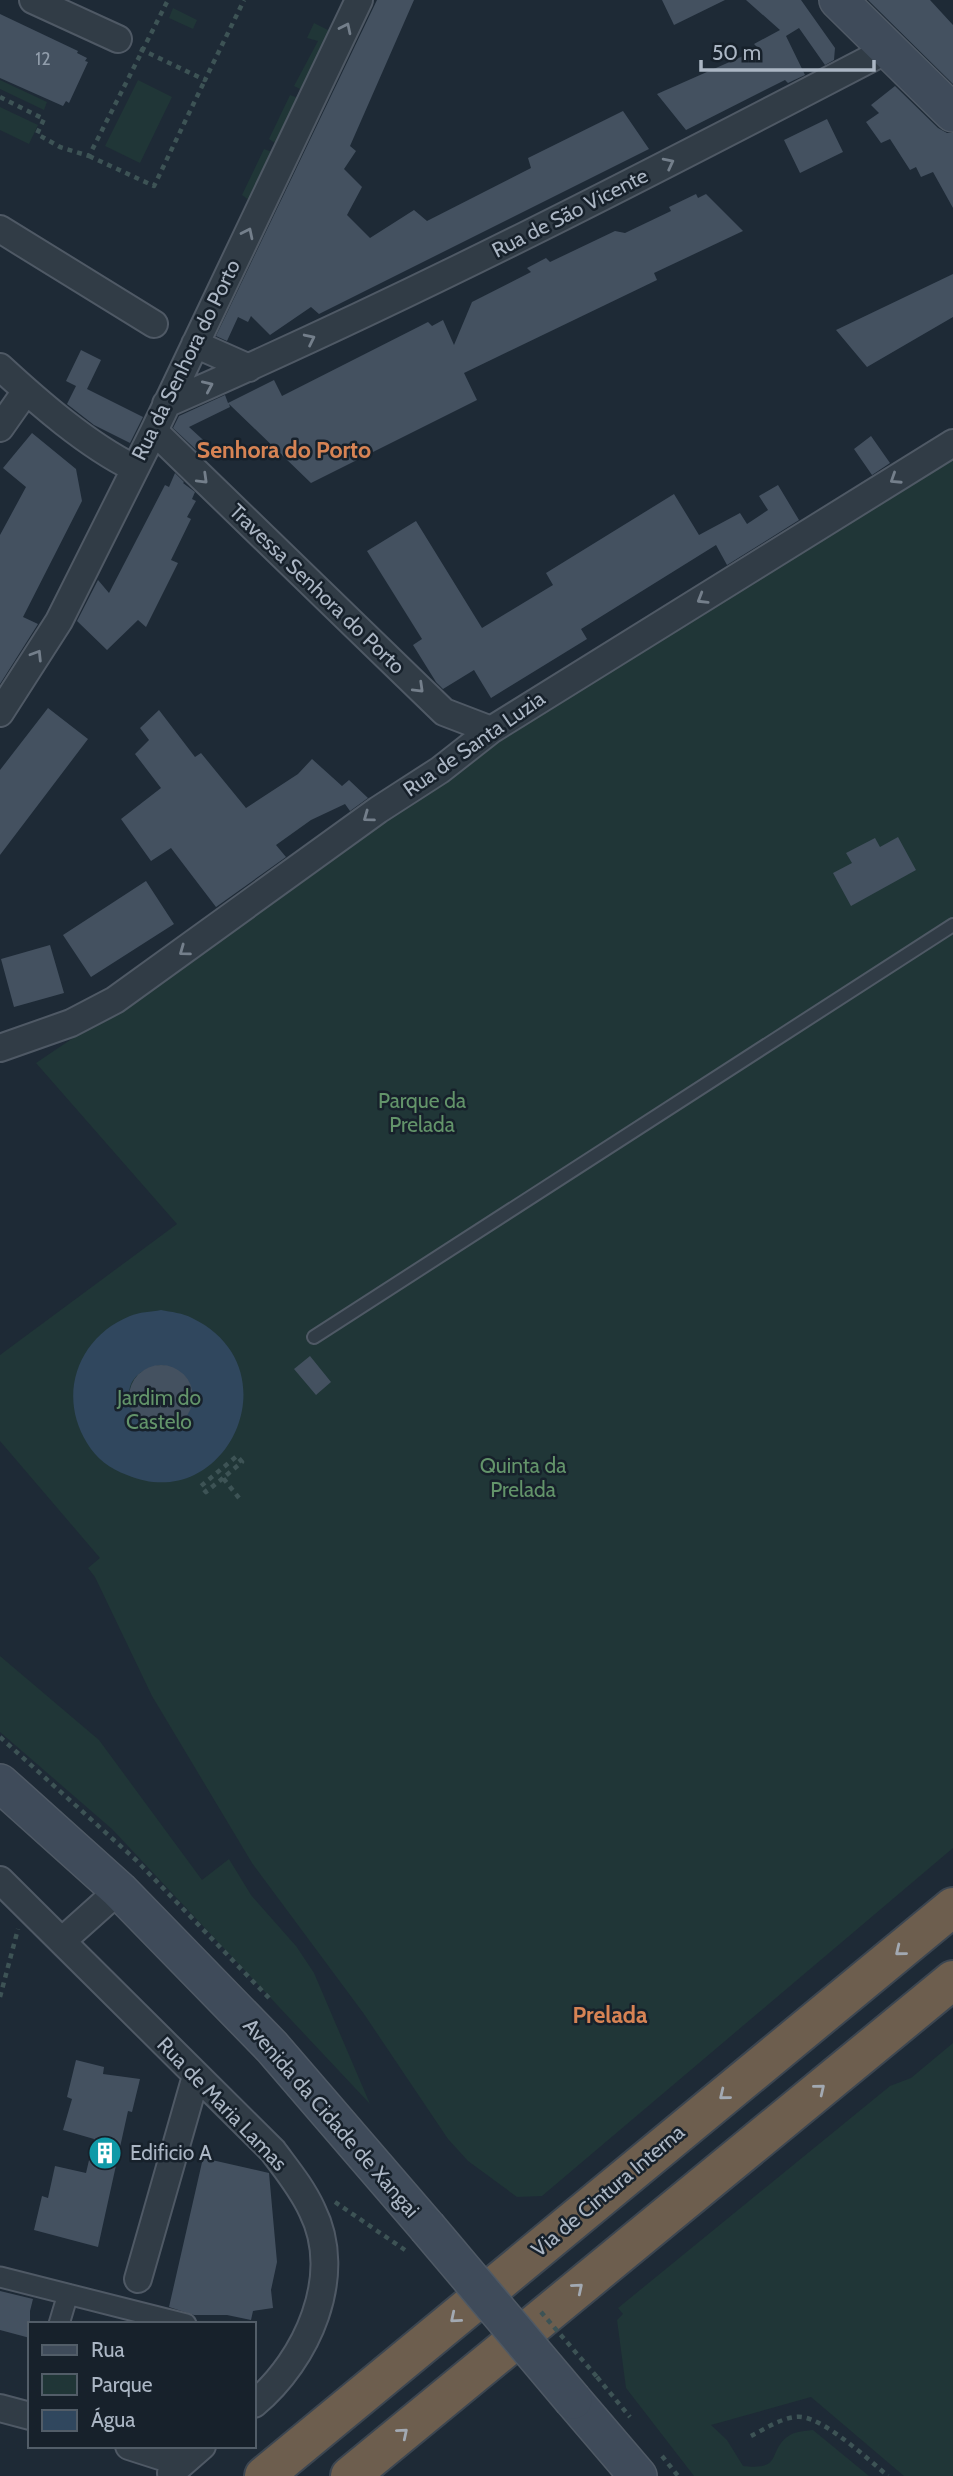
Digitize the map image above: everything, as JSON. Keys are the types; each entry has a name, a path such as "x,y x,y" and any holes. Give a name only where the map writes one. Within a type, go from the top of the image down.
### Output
{"highway":[{"name":"Via de Cintura Interna","path":"264,2476 953,1907"},
{"path":"350,2476 953,1980"}],"main road":[{"path":"838,0 953,113"},
{"name":"Avenida da Cidade de Xangai","path":"0,1783 119,1890 272,2047 412,2236 573,2400 638,2476"}],"street":[{"path":"33,0 118,39"},
{"name":"Rua da Senhora do Porto","path":"0,713 58,621 154,432 359,0"},
{"name":"Rua de São Vicente","path":"166,404 249,368 551,224 887,50"},
{"path":"0,229 154,324"},
{"path":"195,344 249,368"},
{"path":"0,367 26,391 111,457 134,468"},
{"path":"0,428 26,391"},
{"name":"Travessa Senhora do Porto","path":"154,432 444,712 491,730"},
{"name":"Rua de Santa Luzia","path":"0,1048 71,1023 116,1000 378,810 440,770 491,730 953,443"},
{"name":"Rua de Maria Lamas","path":"0,1880 273,2151 295,2180 313,2211 320,2232 323,2256 323,2286 316,2313 294,2361 256,2402"},
{"path":"62,1941 119,1890"},
{"path":"131,2310 196,2076"},
{"path":"0,2277 178,2322"},
{"path":"60,2322 68,2294"},
{"path":"0,2409 28,2416"},
{"path":"136,2448 184,2462"}],"lane":[{"path":"314,1337 953,925"}],"path":[{"path":"89,156 168,0"},
{"path":"0,97 44,119 37,134 60,147 89,156 154,186 244,0"},
{"path":"143,50 205,80"},
{"path":"237,1456 242,1462 223,1478 206,1492 201,1486 237,1456"},
{"path":"223,1478 239,1498"},
{"path":"0,1997 25,1905"},
{"path":"355,2216 412,2236"},
{"path":"751,2436 778,2422 801,2417 823,2424 888,2476"}],"green space":[{"path":"173,8 197,20 193,29 169,18"},
{"path":"314,23 332,32 304,91 294,86 318,41 307,38"},
{"path":"0,80 47,102 44,110 0,89"},
{"path":"138,80 172,97 140,163 105,146"},
{"path":"290,95 301,99 278,145 269,139"},
{"path":"0,107 38,125 29,144 0,130"},
{"path":"264,149 275,153 250,201 242,195"},
{"name":"Quinta da Prelada","path":"953,450 953,1848 542,2196 517,2197 468,2161 448,2139 364,2014 252,1863 152,1696 95,1577 88,1568 100,1558 0,1441 0,1355 177,1224 36,1063 227,934 481,754"},
{"path":"0,1656 99,1740 202,1880 229,1859 251,1895 296,1946 314,1973 370,2104 112,1829 0,1732"},
{"path":"953,2043 953,2476 904,2476 811,2397 711,2425 727,2440 743,2466 765,2465 790,2435 813,2430 869,2476 694,2476 626,2388 617,2320 623,2314 618,2308 890,2086 911,2078"}],"water":[{"path":"161,1310 192,1318 223,1341 240,1370 243,1401 236,1431 218,1457 194,1475 162,1482 127,1475 104,1462 87,1443 78,1425 74,1406 78,1369 97,1338 130,1316","holes":["160,1365 169,1367 188,1382 193,1397 187,1415 174,1427 160,1429 146,1424 136,1413 130,1400 131,1385 140,1373"]}],"building":[{"path":"377,0 414,0 350,146 356,151 344,169 362,187 347,215 370,238 414,210 427,221 531,168 528,158 623,111 649,149 319,314 311,307 270,335 251,316 248,322 238,317 227,341 216,336"},
{"path":"662,0 725,0 674,25"},
{"path":"746,0 801,0 835,48 834,60 825,65 799,28 786,36 805,75 788,83 785,80 686,130 657,94 759,49 754,44 780,30"},
{"path":"868,0 930,0 953,25 953,84"},
{"path":"0,14 78,51 77,53 87,58 85,61 88,62 69,103 66,101 63,106 0,78"},
{"path":"895,86 938,128 953,133 953,208 933,172 921,177 916,167 910,170 890,139 881,143 866,122 879,113 871,105"},
{"path":"827,119 843,152 800,173 784,140"},
{"path":"696,194 698,198 706,194 743,231 654,273 657,280 464,373 477,400 311,483 229,404 230,407 189,427 213,449 205,458 173,428 179,416 225,395 228,403 274,380 282,396 428,322 432,326 443,320 454,345 472,302 531,272 527,268 546,258 550,262 615,231 625,233 671,211 669,207"},
{"path":"953,274 953,317 867,367 836,330"},
{"path":"81,350 101,360 87,389 143,417 130,443 94,425 67,404 76,386 66,381"},
{"path":"32,433 76,469 82,501 23,617 38,624 0,684 0,535 26,487 3,468"},
{"path":"871,436 890,463 872,475 854,449"},
{"path":"175,473 195,492 192,499 196,501 187,517 191,519 171,560 178,563 146,627 138,620 107,650 77,621 98,580 109,593 165,485 169,487"},
{"path":"778,485 799,520 727,565 716,545 581,629 587,639 491,698 474,670 443,689 436,682 413,645 422,639 367,551 416,521 482,628 553,585 546,573 674,494 699,535 740,513 747,524 768,510 759,496"},
{"path":"48,708 88,739 0,855 0,770"},
{"path":"159,710 195,757 201,753 246,808 298,774 312,759 342,786 349,780 368,798 350,811 345,804 311,820 276,845 286,857 216,907 171,848 151,861 121,819 161,788 135,754 149,740 140,728"},
{"path":"898,837 916,870 851,906 833,873 852,863 846,853 875,838 880,847"},
{"path":"146,881 174,924 91,977 63,935"},
{"path":"50,945 64,993 14,1007 1,959"},
{"path":"310,1356 331,1382 316,1395 294,1369"},
{"path":"161,1365 179,1371 187,1379 193,1397 187,1415 179,1423 161,1429 143,1423 135,1415 129,1397 135,1379 143,1371"},
{"name":"Edificio A","path":"76,2060 104,2067 103,2074 140,2079 132,2112 128,2111 98,2247 34,2230 42,2196 48,2198 55,2166 86,2173 94,2139 63,2130 72,2099 67,2097"},
{"path":"203,2158 269,2173 277,2262 271,2290 273,2308 253,2311 251,2320 227,2315 194,2315 169,2307"},
{"path":"0,2291 33,2299 28,2337 0,2330"}],"place":[{"name":"Edificio A","path":"105,2153"}],"district":[{"name":"Senhora do Porto","path":"284,450"},
{"name":"Prelada","path":"610,2015"}],"park label":[{"name":"Parque da Prelada","path":"422,1113"},
{"name":"Jardim do Castelo","path":"159,1410"}]}
